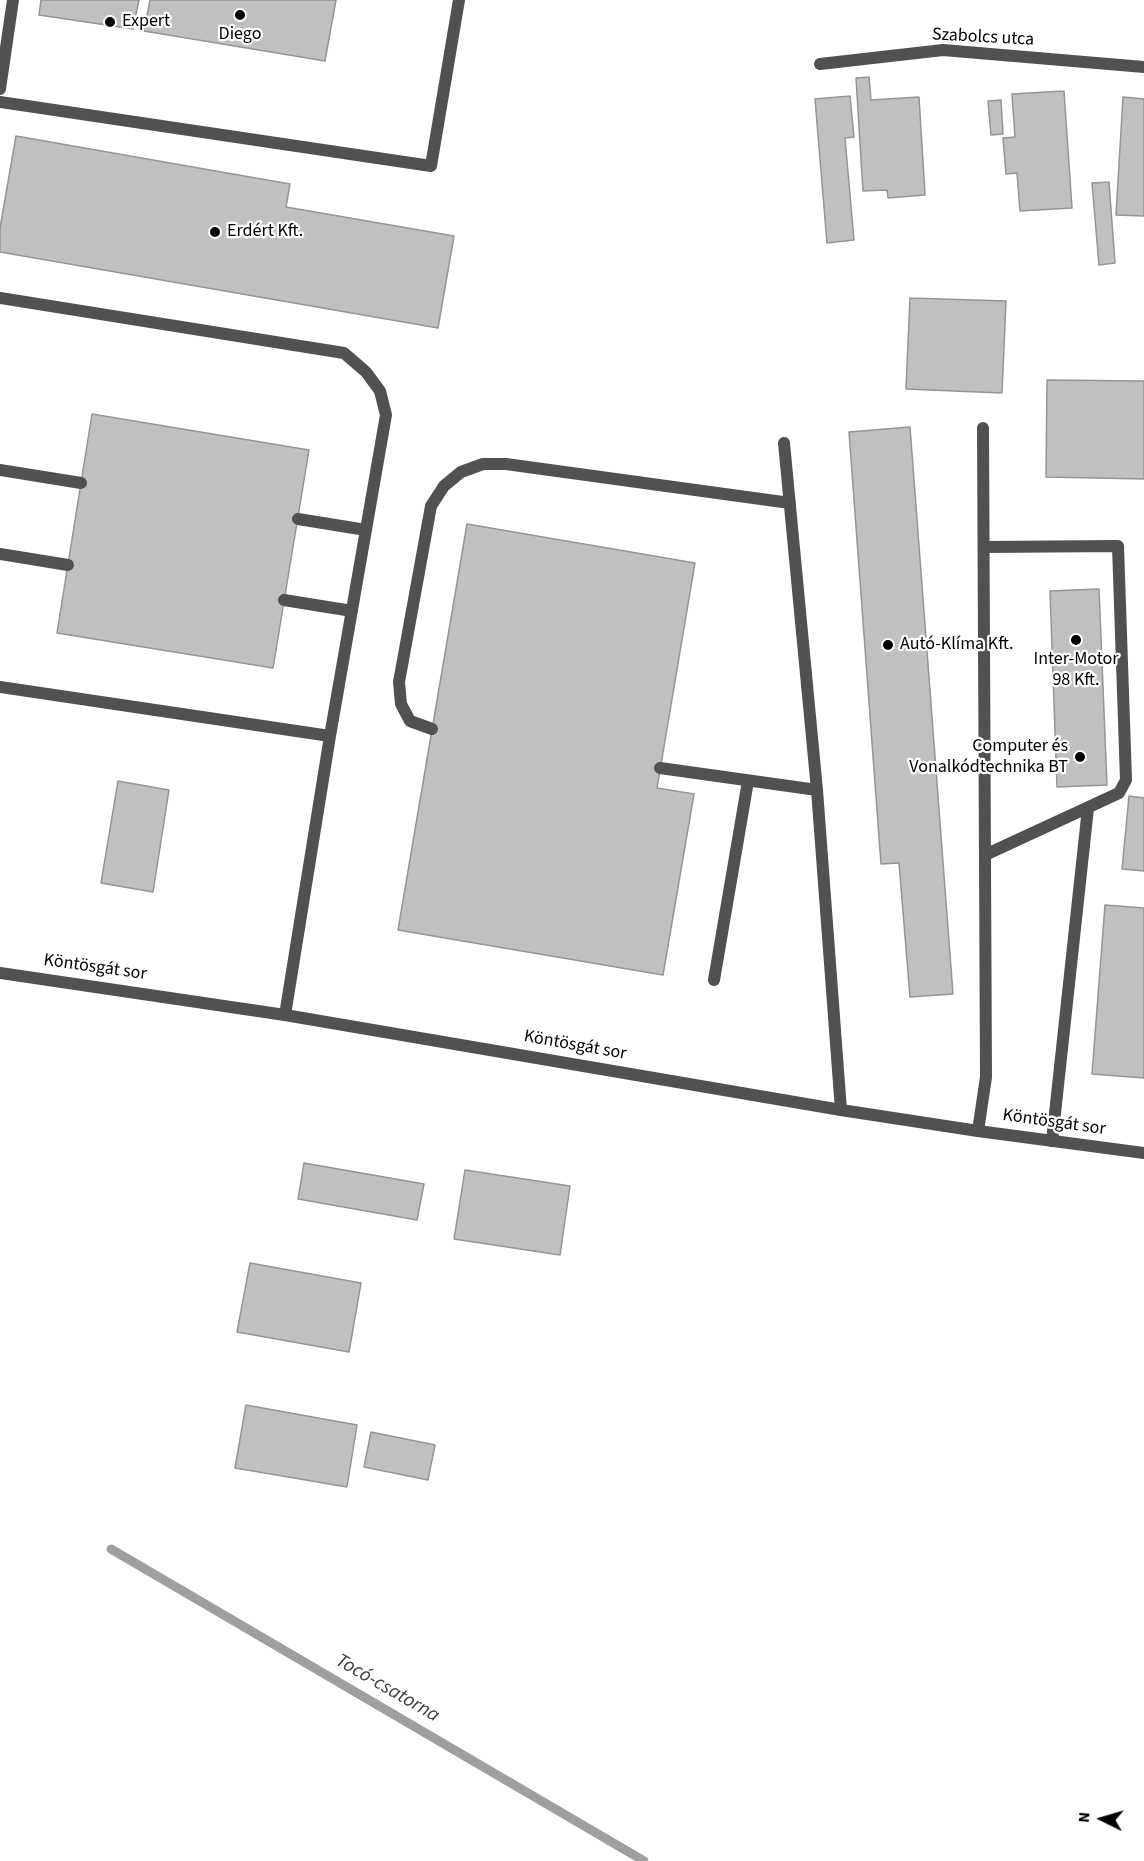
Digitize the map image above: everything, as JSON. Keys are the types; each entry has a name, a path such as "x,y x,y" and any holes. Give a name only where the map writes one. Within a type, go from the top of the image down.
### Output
{"street":[{"path":"0,89 13,0"},
{"path":"0,102 431,166 459,0"},
{"name":"Szabolcs utca","path":"820,64 943,51 1144,67"},
{"path":"0,298 344,353 366,372 380,391 386,415 330,736 285,1015"},
{"path":"978,1131 986,1077 983,428"},
{"path":"784,443 817,790 841,1110"},
{"path":"432,729 410,721 401,704 399,682 431,506 444,486 461,472 483,464 506,464 790,503"},
{"path":"0,470 81,483"},
{"path":"298,519 366,530"},
{"path":"984,547 1118,546 1126,780 1119,793 985,855"},
{"path":"0,554 68,565"},
{"path":"284,600 352,611"},
{"path":"0,687 330,736"},
{"path":"660,768 817,790"},
{"path":"714,980 748,781"},
{"path":"1052,1141 1088,808"},
{"name":"Köntösgát sor","path":"0,973 285,1015 841,1110 1144,1153"}],"building":[{"name":"Expert","path":"41,0 139,0 133,29 39,15"},
{"name":"Diego","path":"150,0 336,0 325,61 144,31"},
{"path":"869,77 871,100 919,97 925,195 888,198 887,190 863,191 856,78"},
{"path":"1064,91 1072,208 1020,211 1017,173 1006,174 1003,138 1015,137 1012,94"},
{"path":"850,96 854,137 845,138 854,240 827,243 815,99"},
{"path":"1123,97 1144,99 1144,216 1116,215"},
{"path":"1001,100 1003,134 991,135 988,101"},
{"name":"Erdért Kft.","path":"16,136 290,184 286,207 454,236 438,328 0,252 0,228"},
{"path":"1109,182 1115,263 1099,265 1092,183"},
{"path":"910,298 1006,301 1002,393 906,389"},
{"path":"1047,380 1144,381 1144,479 1046,477"},
{"path":"92,414 309,450 273,668 57,633"},
{"path":"910,427 953,994 910,997 899,863 881,864 849,432"},
{"path":"467,524 695,563 657,788 694,794 663,975 398,930"},
{"path":"1099,589 1107,785 1057,787 1050,591"},
{"path":"118,781 169,790 153,892 101,883"},
{"path":"1129,796 1144,798 1144,871 1122,869"},
{"path":"1105,905 1144,908 1144,1078 1092,1074"},
{"path":"304,1163 424,1184 417,1220 298,1199"},
{"path":"465,1170 570,1186 560,1255 454,1239"},
{"path":"250,1263 361,1283 349,1352 237,1332"},
{"path":"246,1405 357,1425 347,1487 235,1468"},
{"path":"371,1432 435,1445 428,1480 364,1467"}],"waterway":[{"name":"Tocó-csatorna","path":"111,1549 644,1861"}],"place":[{"name":"Diego","path":"240,15"},
{"name":"Expert","path":"110,22"},
{"name":"Erdért Kft.","path":"215,232"},
{"name":"Inter-Motor 98 Kft.","path":"1076,640"},
{"name":"Autó-Klíma Kft.","path":"888,645"},
{"name":"Computer és Vonalkódtechnika BT","path":"1080,757"}]}
